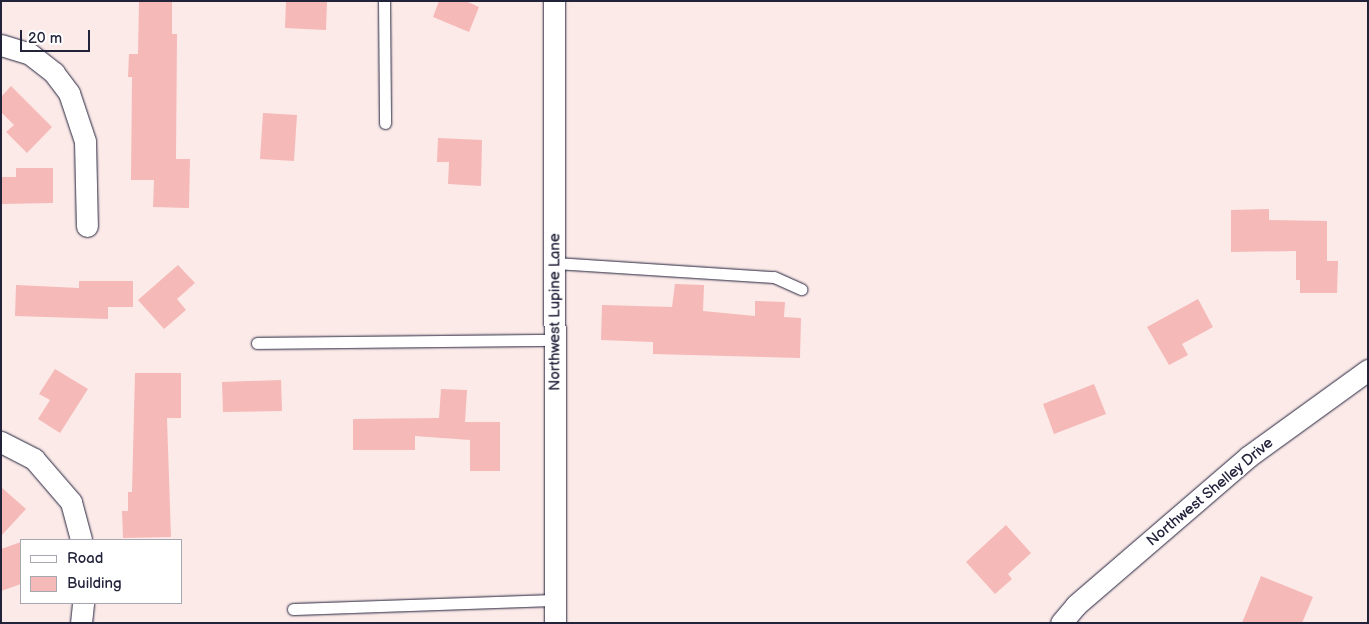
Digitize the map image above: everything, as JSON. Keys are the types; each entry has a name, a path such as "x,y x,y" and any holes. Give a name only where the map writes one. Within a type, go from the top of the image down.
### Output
{"street":[{"name":"Northwest Lupine Lane","path":"554,1 555,623"},
{"path":"1,45 30,54 54,72 69,93 85,141 87,226"},
{"name":"Northwest Shelley Drive","path":"1061,623 1076,605 1249,456 1368,370"},
{"path":"1,442 34,459 71,502 81,539"},
{"path":"81,623 84,604"}],"lane":[{"path":"384,1 385,123"},
{"path":"555,263 774,277 802,289"},
{"path":"257,343 555,340"},
{"path":"293,609 555,600"}],"building":[{"path":"139,1 172,1 172,34 177,34 176,159 190,159 189,208 153,207 154,180 131,180 132,77 128,77 129,54 138,54"},
{"path":"286,1 327,1 326,30 285,28"},
{"path":"439,1 466,1 479,7 469,32 433,17"},
{"path":"11,86 52,127 27,153 6,132 14,125 1,112 1,97"},
{"path":"263,113 297,115 294,161 260,159"},
{"path":"438,138 482,140 481,186 448,184 449,162 437,162"},
{"path":"16,168 53,168 53,203 1,204 1,177 16,177"},
{"path":"1269,209 1269,220 1327,221 1327,261 1338,261 1337,293 1300,293 1300,280 1296,280 1296,251 1231,252 1231,210"},
{"path":"178,265 195,283 177,299 186,310 164,329 138,300"},
{"path":"79,281 133,281 133,307 108,307 108,319 15,316 16,285 79,288"},
{"path":"675,284 704,285 703,311 755,316 755,301 785,302 784,317 801,318 800,358 653,354 653,342 601,340 602,305 672,307"},
{"path":"1198,299 1213,327 1182,344 1188,355 1169,365 1147,327"},
{"path":"55,369 88,389 60,433 38,419 50,400 39,394"},
{"path":"135,373 181,373 181,418 167,418 171,537 123,538 122,511 128,511 128,492 132,492"},
{"path":"281,380 282,411 223,412 222,382"},
{"path":"1094,384 1106,414 1054,434 1043,404"},
{"path":"441,389 467,390 465,422 500,422 500,471 470,471 470,440 415,436 415,450 353,450 353,419 439,418"},
{"path":"1,487 26,509 1,536"},
{"path":"1006,525 1031,553 1008,574 1012,579 995,594 966,562"},
{"path":"20,542 20,584 1,591 1,549"},
{"path":"1261,576 1313,597 1302,623 1242,623"}]}
